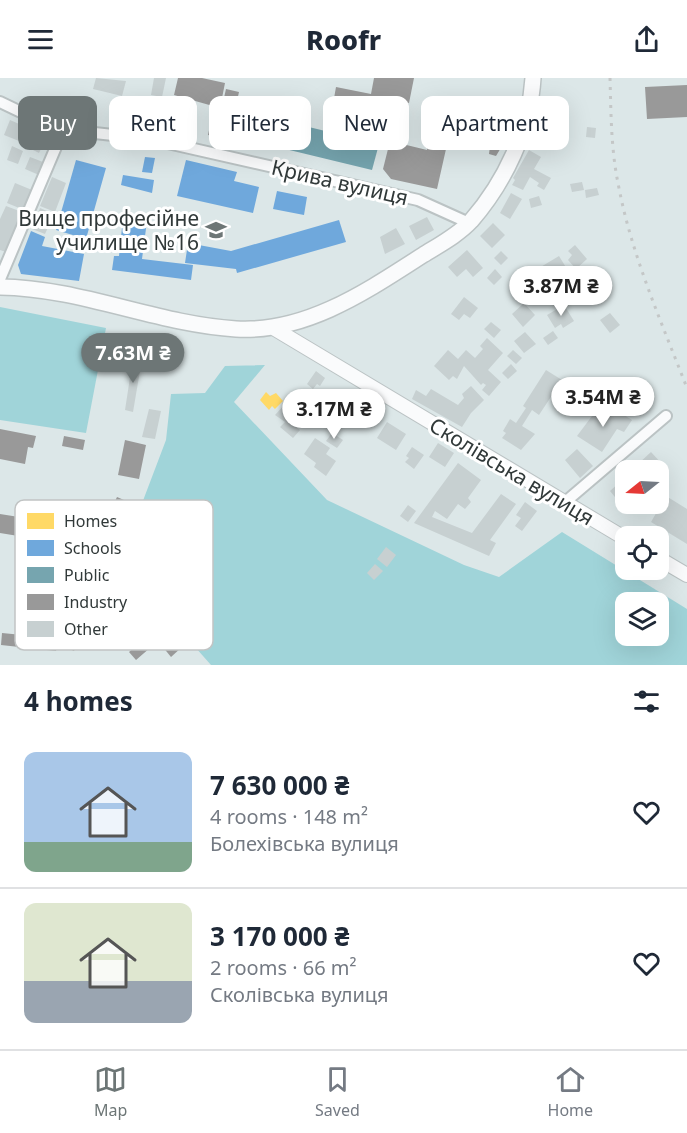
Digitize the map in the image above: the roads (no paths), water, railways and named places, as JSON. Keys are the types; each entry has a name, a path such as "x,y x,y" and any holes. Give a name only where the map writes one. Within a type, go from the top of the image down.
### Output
{"main road":[{"path":"0,287 64,292 196,325 238,329 275,329 326,311 364,292 469,223 490,195 521,137 531,108 533,78"}],"street":[{"name":"Крива вулиця","path":"0,102 18,110"},
{"name":"Крива вулиця","path":"97,132 150,139 418,200 469,223"},
{"path":"0,279 55,150"},
{"name":"Сколівська вулиця","path":"275,329 615,533"},
{"path":"564,503 666,416"},
{"path":"669,564 687,574"}],"railway":[{"path":"610,78 614,157 624,209 648,287 687,388"}],"place":[{"name":"Вище професійне училище №16","path":"216,230"}]}
